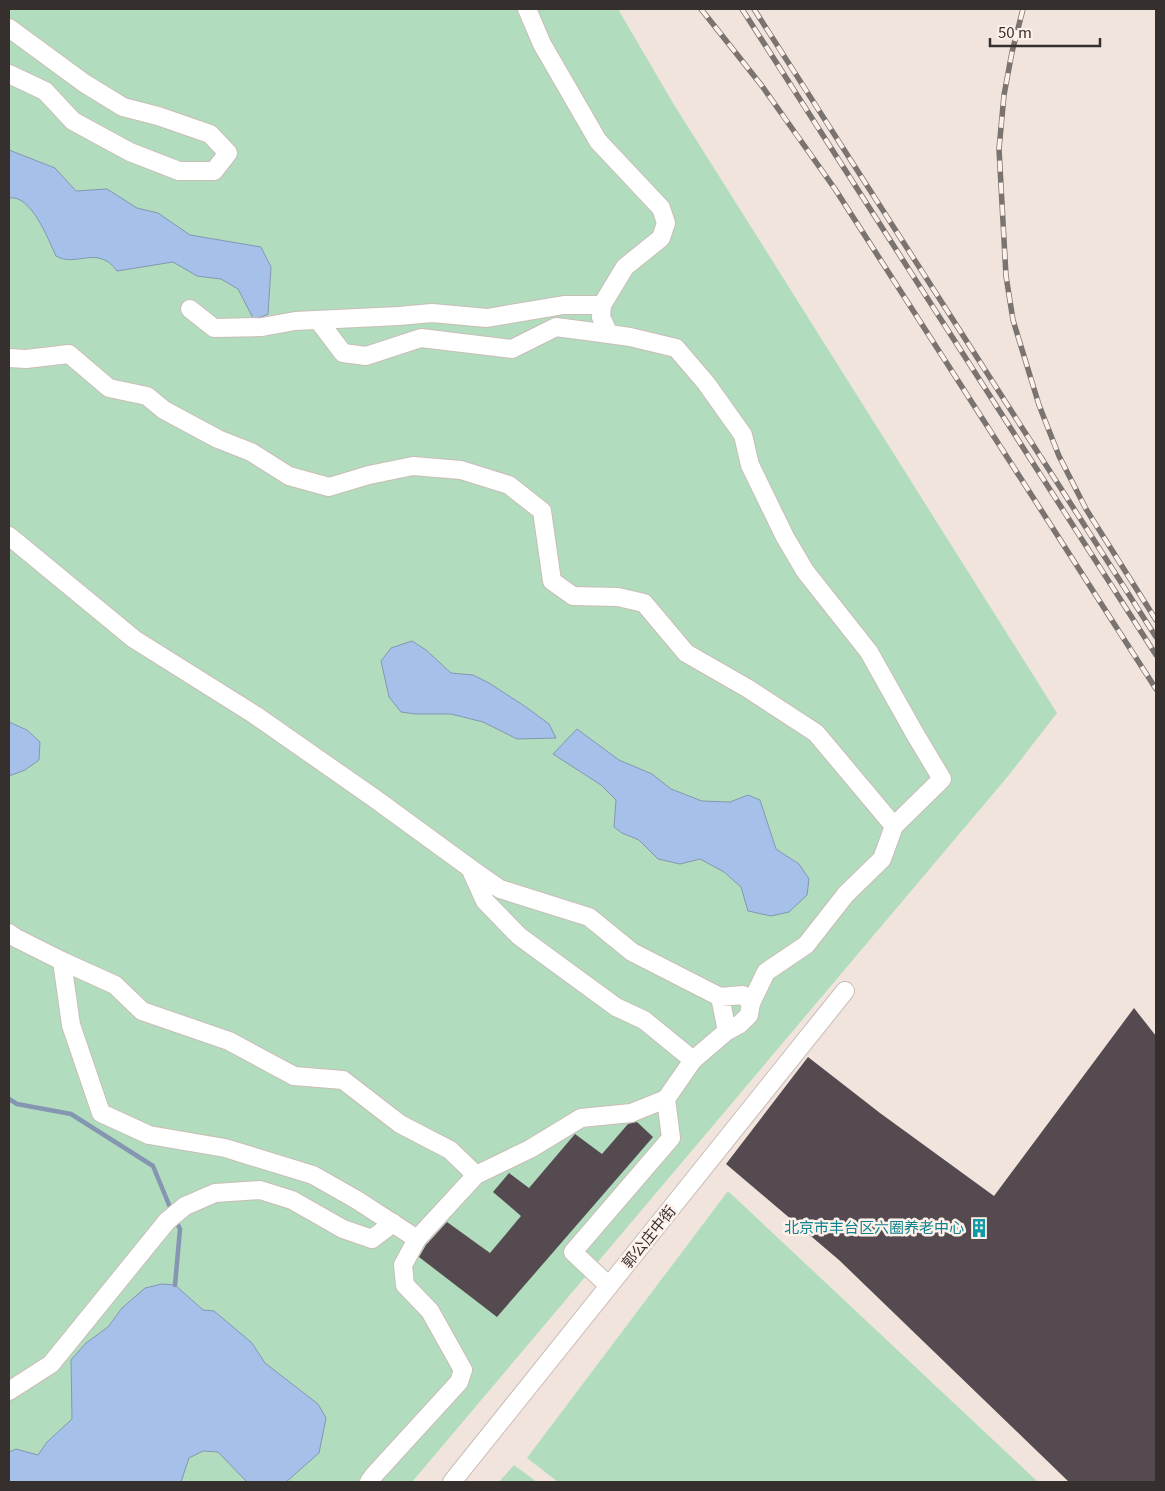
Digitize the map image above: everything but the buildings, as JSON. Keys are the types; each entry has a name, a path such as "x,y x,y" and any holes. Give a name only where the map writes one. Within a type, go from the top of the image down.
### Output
{"street":[{"path":"527,9 542,44 598,141 661,208 666,223 661,238 625,266 602,305 601,317 609,334"},
{"path":"9,28 84,83 123,107 158,116 210,134 228,153 214,171 179,171 130,152 73,121 45,91 9,74"},
{"path":"190,309 214,328 262,327 295,321 432,313 487,318 564,305 602,305"},
{"path":"318,320 343,353 366,356 421,338 512,349 556,327 630,337 676,348 706,383 743,435 750,464 785,537 805,571 869,652 914,734 942,779 893,827 882,859 846,894 806,945 766,972 752,1003 749,1015 693,1060 666,1099 631,1113 581,1118 530,1149 476,1175 416,1239 403,1265 404,1285 430,1311 463,1370 459,1382 369,1482"},
{"path":"9,358 69,354 109,388 147,396 164,410 218,439 252,452 289,476 329,487 369,475 413,466 461,470 509,485 542,511 552,581 573,596 618,597 644,603 686,654 747,688 816,733 893,827"},
{"path":"9,536 134,639 255,715 500,889 589,917 632,952 720,997 743,995 752,1003"},
{"path":"470,868 485,901 519,936 616,1007 644,1020 693,1060"},
{"path":"9,933 62,961 115,985 142,1011 229,1041 294,1076 343,1080 400,1124 450,1150 476,1175"},
{"path":"62,961 71,1025 101,1113 149,1135 225,1148 313,1175 357,1200 416,1239"},
{"name":"郭公庄中街","path":"452,1482 845,991"},
{"path":"720,997 727,1031"},
{"path":"609,1286 573,1252 671,1138 666,1099"},
{"path":"9,1391 50,1364 167,1221 185,1206 215,1193 260,1190 292,1200 343,1228 372,1239 393,1223"}],"green space":[{"path":"9,9 618,9 673,103 1057,713 1009,775 412,1482 9,1482"},
{"path":"728,1191 1038,1482 558,1482 527,1458"},
{"path":"514,1465 537,1482 499,1482"}],"water":[{"path":"9,150 55,168 76,191 107,189 137,208 158,213 190,235 261,247 271,267 268,314 254,320 238,289 221,279 197,276 173,262 117,271 110,263 102,259 71,260 56,256 38,219 31,210 17,199 9,198"},
{"path":"412,641 426,650 451,673 473,675 526,707 549,724 556,738 517,739 483,722 451,714 401,712 389,697 381,661 391,648"},
{"path":"9,722 27,730 40,742 39,760 25,770 9,776"},
{"path":"577,729 619,760 652,774 671,789 702,801 730,802 748,795 760,800 776,849 799,864 809,879 807,895 789,912 771,916 748,911 741,887 724,872 700,859 680,864 658,859 639,840 622,833 614,827 616,800 601,785 553,754"},
{"path":"162,1284 175,1285 203,1310 214,1311 252,1343 265,1363 318,1404 326,1418 319,1453 286,1482 247,1482 218,1452 203,1451 189,1458 181,1482 9,1482 9,1452 16,1449 38,1455 47,1442 72,1419 71,1360 86,1343 108,1327 122,1308 145,1288"}],"waterway":[{"path":"9,1099 17,1104 71,1114 153,1166 172,1212"},
{"path":"175,1219 180,1229 175,1285"}],"railway":[{"path":"701,9 762,86 835,189 1156,689"},
{"path":"742,9 1156,655"},
{"path":"754,9 1156,637"},
{"path":"1023,9 1004,95 999,149 1006,276 1013,320 1039,405 1059,456 1086,509 1156,620"}],"place":[{"name":"北京市丰台区六圈养老中心","path":"979,1228"}]}
